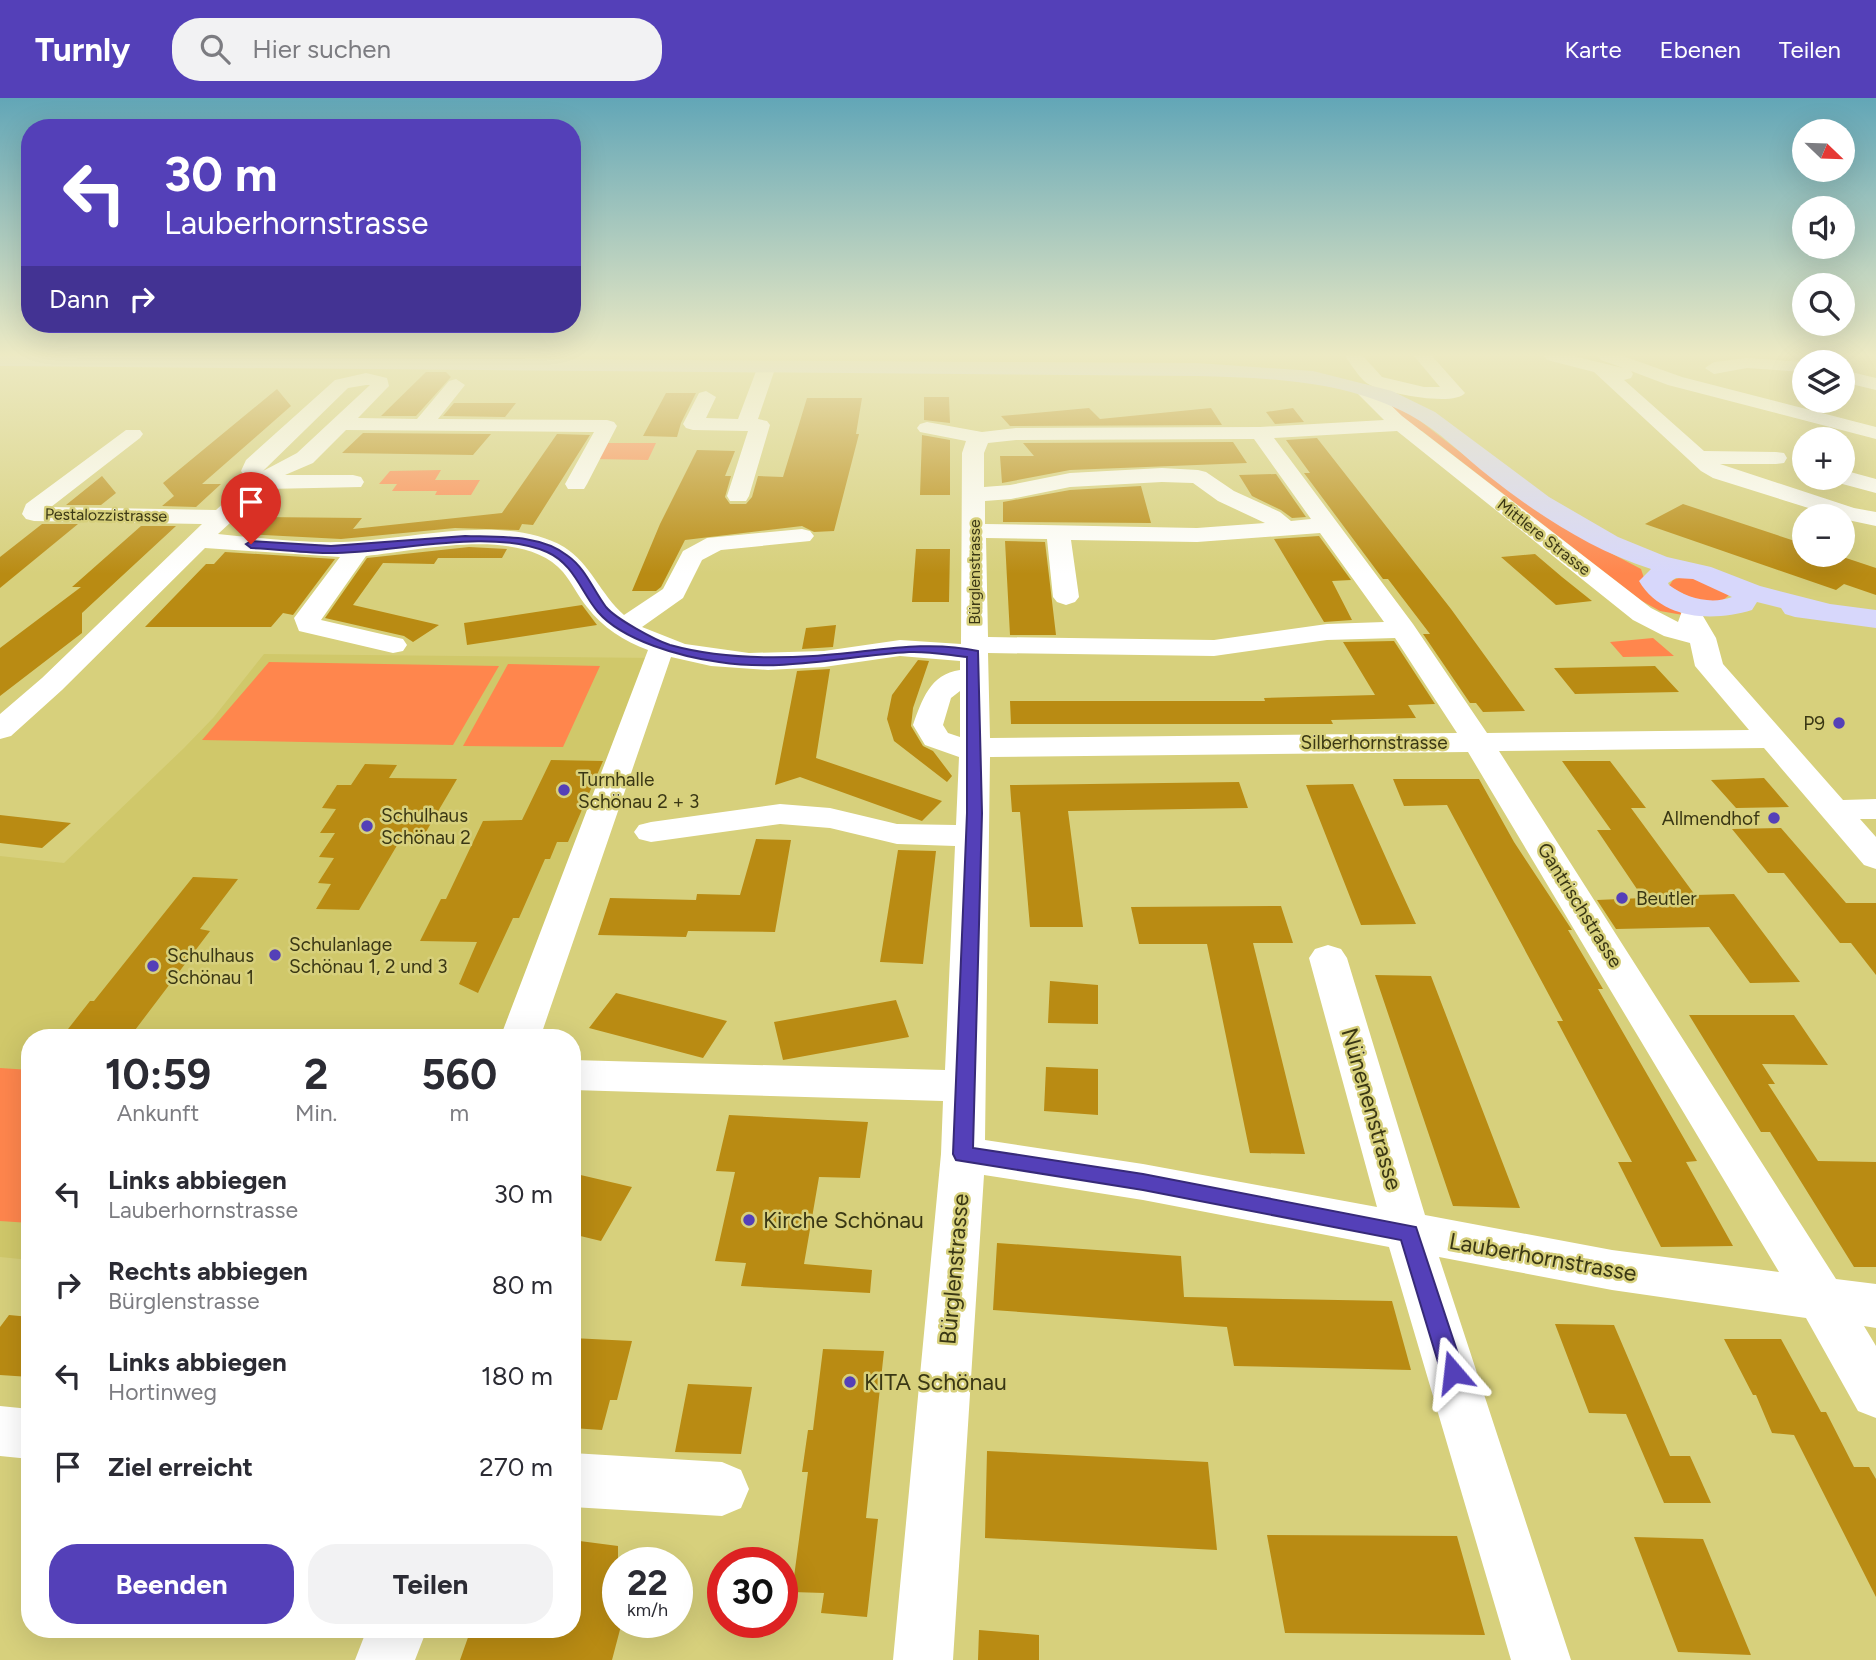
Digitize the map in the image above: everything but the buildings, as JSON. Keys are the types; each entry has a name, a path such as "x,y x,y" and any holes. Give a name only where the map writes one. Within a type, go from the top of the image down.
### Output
{"main road":[{"path":"1443,429 1532,496 1610,544 1655,578"},
{"path":"1610,544 1683,570 1713,575 1735,601"},
{"path":"1683,570 1663,573 1655,578 1653,581 1657,590 1679,602 1704,608 1735,601 1876,619"}],"street":[{"path":"0,730 52,684 223,517 260,469 298,429"},
{"path":"260,469 267,463 279,464 305,458 334,429"},
{"path":"576,484 605,429"},
{"path":"738,496 759,429"},
{"path":"944,429 982,438 1016,434 1260,433 1312,429"},
{"name":"Mittlere Strasse","path":"1408,429 1642,614 1674,630 1702,638"},
{"path":"1671,429 1709,466 1737,479 1850,514 1876,519"},
{"name":"Gantrischstrasse","path":"1260,433 1403,630 1478,742 1822,1300 1876,1394"},
{"name":"Pestalozzistrasse","path":"133,434 34,509 34,514 223,517"},
{"name":"Bürglenstrasse","path":"923,1660 963,1154 963,1086 974,836 975,746 969,659 974,531 973,453 975,444 982,438"},
{"path":"1699,457 1785,461 1760,438"},
{"path":"260,469 353,482"},
{"path":"974,495 1011,492 1070,480 1161,475 1198,477 1226,496 1272,517 1286,528"},
{"path":"1855,480 1876,486"},
{"path":"974,531 1198,535 1327,525"},
{"path":"1058,533 1066,597"},
{"path":"622,626 642,617 674,593 692,556 716,543 802,536"},
{"path":"199,540 305,549 358,549 465,539 517,541 537,545 564,558 579,573 601,609 622,626 664,647 719,659 755,662 815,660 912,648 969,659 1214,648 1327,632 1403,630"},
{"path":"358,549 307,618 308,625 393,645"},
{"path":"1702,638 1713,629 1716,616 1735,601"},
{"path":"1679,602 1688,612 1692,625 1702,638 1709,666 1876,858"},
{"path":"523,1029 657,658 664,647"},
{"name":"Silberhornstrasse","path":"969,659 938,694 928,726 936,739 960,748 1773,739"},
{"path":"1834,810 1876,809"},
{"path":"651,832 753,816 793,814 830,818 897,834 974,836"},
{"name":"Nünenenstrasse","path":"1328,958 1409,1233 1541,1660"},
{"path":"581,1075 963,1086"},
{"name":"Lauberhornstrasse","path":"963,1154 1143,1182 1612,1270 1876,1306"},
{"path":"0,1432 21,1433"},
{"path":"581,1481 722,1489"},
{"path":"385,1660 394,1638"}],"shaded area":[{"path":"1415,429 1430,429 1500,483 1590,542 1641,569 1645,581 1683,615 1660,611 1642,601 1422,431"},
{"path":"604,443 656,443 648,460 595,459"},
{"path":"441,470 435,480 480,480 471,495 435,495 437,491 392,491 397,484 379,484 390,471"},
{"path":"1697,578 1729,595 1716,602 1699,600 1669,586 1673,580"},
{"path":"1653,638 1674,656 1623,657 1610,642"},
{"name":"Schulanlage Schönau 1, 2 und 3","path":"264,654 657,658 523,1029 21,1029 21,1259 0,1257 0,856 64,863 214,717"},
{"path":"269,662 499,666 453,745 202,740"},
{"path":"508,664 600,666 563,747 463,746"},
{"path":"0,1068 21,1069 21,1222 0,1221"}],"place":[{"name":"P9","path":"1839,723"},
{"name":"Turnhalle Schönau 2 + 3","path":"564,790"},
{"name":"Allmendhof","path":"1774,818"},
{"name":"Schulhaus Schönau 2","path":"367,826"},
{"name":"Beutler","path":"1622,898"},
{"name":"Schulanlage Schönau 1, 2 und 3","path":"275,955"},
{"name":"Schulhaus Schönau 1","path":"153,966"},
{"name":"Kirche Schönau","path":"749,1220"},
{"name":"KITA Schönau","path":"850,1382"}],"route":[{"path":"251,544 331,550 493,539 537,545 564,558 579,573 601,609 622,626 664,647 719,659 786,662 912,648 974,654 974,813 963,1086 963,1154 1143,1182 1409,1233 1453,1372"}]}
